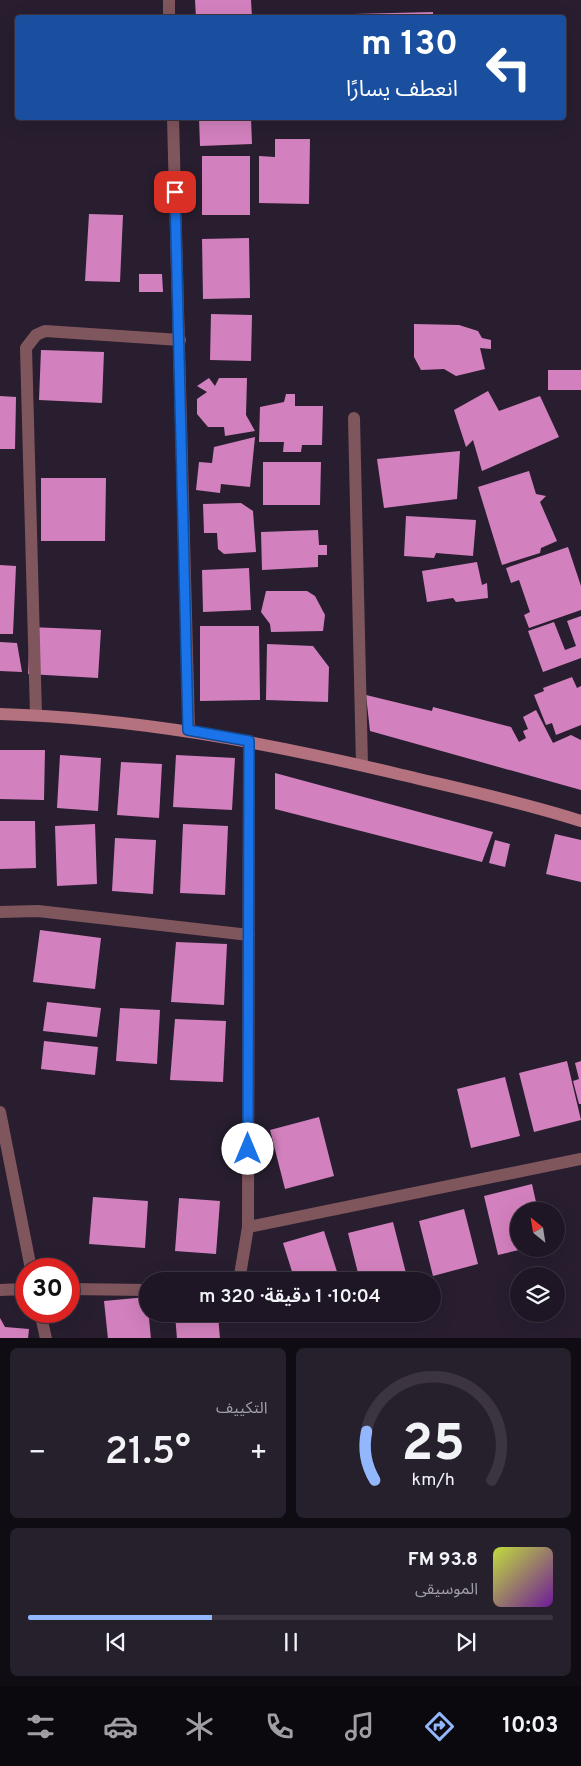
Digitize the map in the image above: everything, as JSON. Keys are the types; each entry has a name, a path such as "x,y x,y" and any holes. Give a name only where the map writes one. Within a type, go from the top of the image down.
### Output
{"main road":[{"path":"0,714 36,715 188,730 249,741 362,765 501,798 581,821"}],"street":[{"path":"169,0 169,15"},
{"path":"173,120 180,340 188,730"},
{"path":"36,715 26,348 36,335 45,330 180,340"},
{"path":"354,418 362,765"},
{"path":"240,1272 248,1227 249,741"},
{"path":"0,912 38,911 249,935"},
{"path":"0,1112 29,1258"},
{"path":"248,1227 581,1159"},
{"path":"0,1290 15,1289"},
{"path":"80,1289 139,1290"},
{"path":"43,1323 46,1338"}],"building":[{"path":"195,0 251,0 252,15 196,15"},
{"path":"433,12 433,15 353,14"},
{"path":"199,120 251,120 252,144 200,146"},
{"path":"275,139 310,139 309,204 259,203 259,156 275,157"},
{"path":"202,156 250,156 250,215 202,215"},
{"path":"89,214 123,215 120,282 85,281"},
{"path":"249,238 250,298 203,299 202,239"},
{"path":"139,274 162,274 163,292 139,292"},
{"path":"211,314 252,315 251,361 210,360"},
{"path":"414,324 459,325 478,331 482,338 491,340 491,349 480,348 485,369 456,376 444,369 421,370 414,357"},
{"path":"41,350 104,352 102,403 39,400"},
{"path":"548,370 581,370 581,390 548,390"},
{"path":"209,378 215,386 219,378 247,378 246,415 255,431 225,436 224,427 208,427 197,414 197,399 207,392 197,386"},
{"path":"488,391 499,411 540,396 559,437 482,471 473,440 466,447 454,410"},
{"path":"286,394 295,394 295,406 323,406 322,445 302,445 301,452 283,452 284,442 259,442 260,407 284,402"},
{"path":"0,396 16,397 15,449 0,449"},
{"path":"255,437 250,487 221,484 220,493 196,490 199,462 212,463 214,447"},
{"path":"460,451 457,499 384,508 377,459"},
{"path":"263,462 321,462 320,505 263,505"},
{"path":"529,471 536,494 546,496 540,502 557,541 541,548 540,553 502,565 478,487"},
{"path":"41,478 106,478 105,541 41,541"},
{"path":"241,503 253,511 256,552 224,554 218,549 217,533 204,533 203,504"},
{"path":"406,516 476,520 473,556 436,553 434,558 404,556"},
{"path":"318,530 319,545 327,545 327,555 318,555 318,567 262,570 261,532"},
{"path":"568,547 581,586 581,610 529,628 524,615 530,612 519,580 511,583 506,568"},
{"path":"477,562 482,585 487,583 488,598 456,602 453,598 427,602 422,571"},
{"path":"0,565 16,566 13,634 0,634"},
{"path":"249,568 251,610 203,612 202,570"},
{"path":"266,591 307,591 315,596 325,615 323,631 271,632 270,624 261,612"},
{"path":"581,616 581,658 543,672 528,631 554,622 565,650 576,646 567,621"},
{"path":"200,626 259,626 260,700 200,701"},
{"path":"30,627 101,630 98,678 28,674"},
{"path":"0,642 17,643 22,672 0,671"},
{"path":"267,644 313,646 329,667 328,702 266,700"},
{"path":"572,677 577,688 581,686 581,725 556,735 552,723 546,725 534,695 544,691 543,688"},
{"path":"366,695 432,711 433,707 511,727 519,742 526,738 523,731 528,729 523,717 536,710 553,743 571,735 581,740 581,790 370,731"},
{"path":"0,750 45,750 44,800 0,799"},
{"path":"60,755 101,758 98,811 57,808"},
{"path":"176,755 235,758 232,810 173,807"},
{"path":"121,762 162,764 159,818 117,815"},
{"path":"275,773 493,832 482,862 275,809"},
{"path":"0,821 35,821 36,868 0,869"},
{"path":"95,824 97,884 57,886 55,826"},
{"path":"183,824 228,826 225,895 180,893"},
{"path":"555,834 581,840 581,882 546,874"},
{"path":"115,838 156,840 153,894 112,891"},
{"path":"495,840 510,844 505,867 489,863"},
{"path":"40,930 101,938 95,989 33,982"},
{"path":"176,942 227,944 224,1005 171,1002"},
{"path":"47,1002 101,1008 97,1037 43,1031"},
{"path":"120,1008 160,1010 157,1064 116,1061"},
{"path":"175,1019 226,1021 223,1082 170,1080"},
{"path":"44,1041 98,1047 95,1075 41,1069"},
{"path":"567,1061 581,1120 534,1132 519,1073"},
{"path":"581,1061 581,1104 579,1104 573,1081 579,1079 575,1063"},
{"path":"505,1077 520,1136 471,1148 457,1089"},
{"path":"319,1117 334,1176 285,1189 270,1130"},
{"path":"532,1184 536,1202 510,1202 510,1252 498,1255 484,1196"},
{"path":"93,1197 148,1201 145,1248 89,1244"},
{"path":"179,1198 220,1201 216,1254 175,1251"},
{"path":"464,1209 478,1264 441,1274 441,1272 432,1272 419,1221"},
{"path":"393,1222 406,1272 358,1272 348,1233"},
{"path":"324,1231 337,1272 292,1272 283,1243"},
{"path":"139,1298 139,1322 149,1322 151,1338 108,1338 104,1301"},
{"path":"0,1318 5,1327 29,1329 28,1338 0,1338"},
{"path":"176,1322 219,1322 220,1338 177,1338"}],"route":[{"path":"175,192 188,730 249,741 248,1149"}]}
